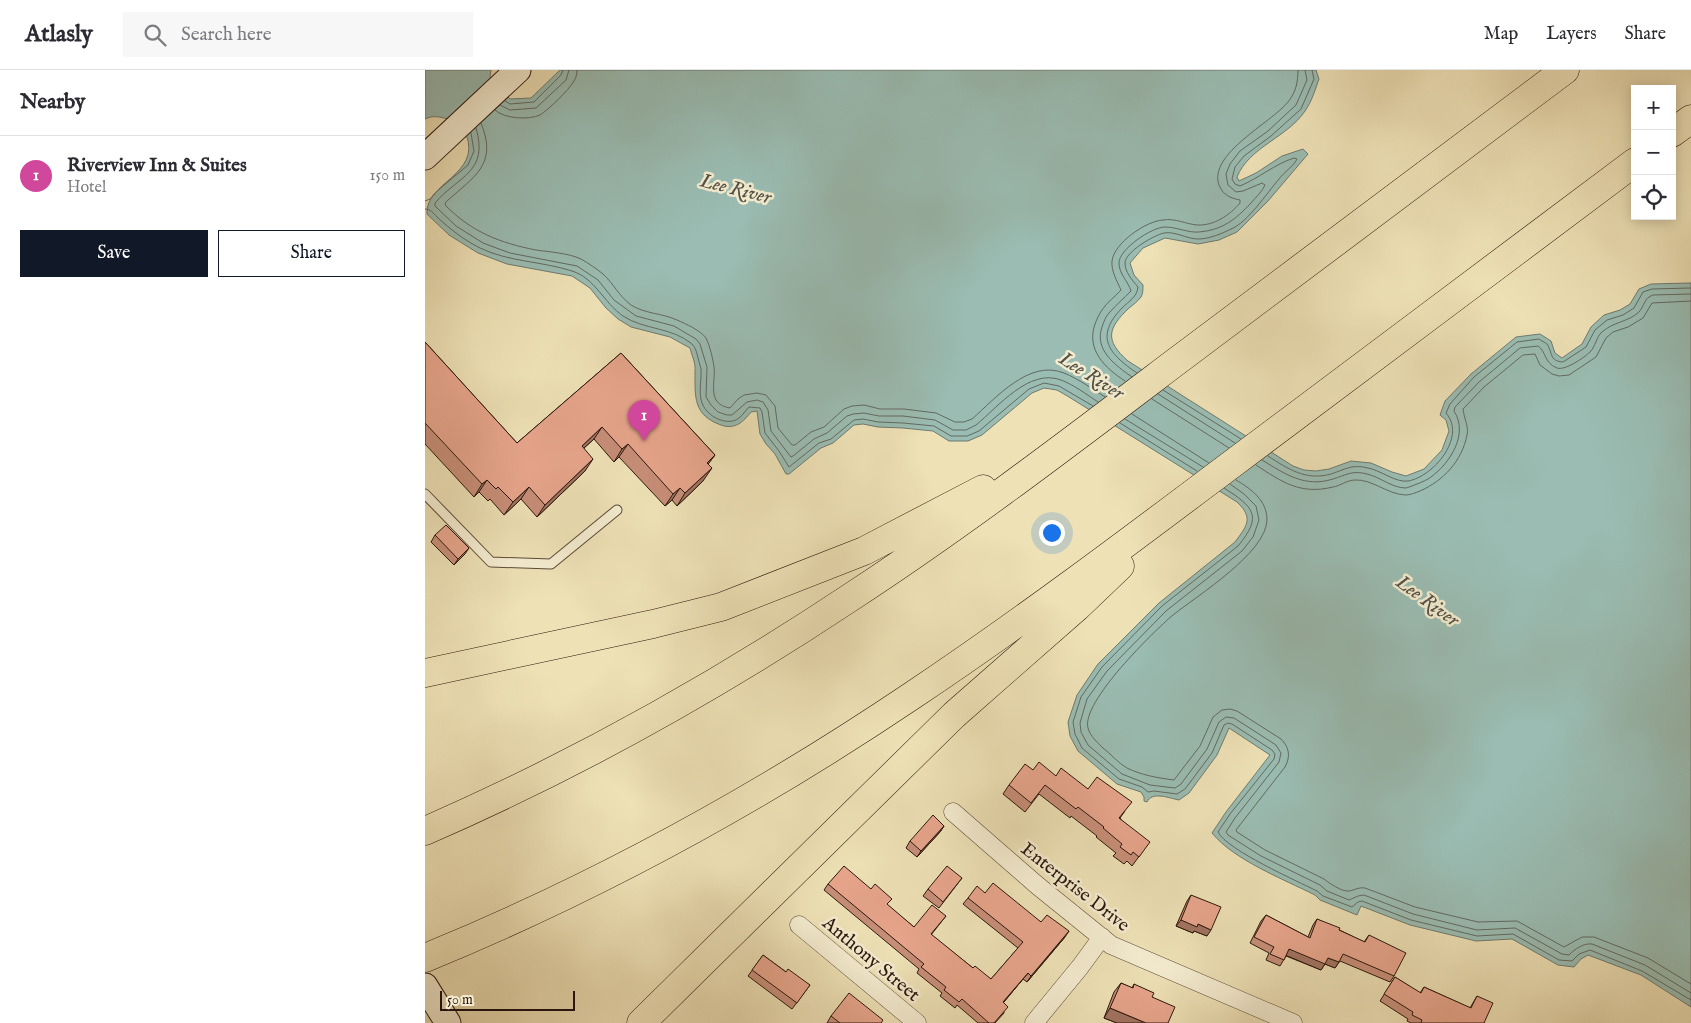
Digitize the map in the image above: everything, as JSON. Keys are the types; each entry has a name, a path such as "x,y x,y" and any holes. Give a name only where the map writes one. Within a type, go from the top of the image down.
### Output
{"highway":[{"path":"425,831 564,765 630,730 736,669 894,569 1087,430 1565,70"},
{"path":"1676,130 1691,119"},
{"path":"425,958 505,923 616,869 716,816 797,769 909,698 1072,584 1631,165"},
{"path":"425,672 653,624 721,607 864,551 1062,448"},
{"path":"644,1020 954,715 1104,582 1186,499"}],"main road":[{"path":"425,157 518,70"},
{"path":"425,986 445,1018"}],"street":[{"name":"Enterprise Drive","path":"953,812 1038,886 1111,945 1293,1023"},
{"name":"Anthony Street","path":"799,925 917,1023"},
{"path":"1034,1023 1102,937"}],"lane":[{"path":"425,494 491,562 551,564 617,510"}],"water":[{"name":"Lee River","path":"425,70 491,70 490,77 510,99 531,98 560,70 1316,70 1319,79 1305,111 1289,128 1250,158 1237,177 1239,181 1256,173 1282,156 1303,149 1308,154 1268,201 1237,232 1219,240 1198,244 1165,238 1143,248 1130,263 1134,275 1143,285 1142,296 1122,315 1113,328 1112,334 1115,347 1128,361 1293,466 1304,470 1329,469 1351,461 1371,463 1406,476 1424,469 1442,450 1449,431 1446,420 1440,415 1445,401 1471,374 1516,337 1540,334 1551,341 1555,353 1562,358 1582,344 1591,327 1604,315 1620,310 1630,304 1639,289 1651,284 1691,283 1691,1007 1641,975 1588,955 1581,959 1574,967 1558,965 1512,939 1476,941 1410,925 1361,906 1357,915 1320,900 1315,895 1246,860 1221,843 1212,833 1270,755 1229,728 1217,755 1189,793 1179,800 1157,796 1149,799 1147,802 1144,801 1141,792 1117,784 1078,751 1070,736 1068,722 1077,695 1098,664 1159,603 1235,542 1247,522 1246,513 1237,502 1069,397 1057,390 1044,388 1032,393 982,435 968,441 949,441 933,431 863,424 854,425 833,443 821,448 789,474 786,474 775,454 760,434 757,411 751,412 742,422 735,426 726,426 712,421 700,410 697,404 695,389 695,366 690,348 670,337 631,327 606,308 590,288 572,276 507,264 478,253 449,235 427,214 429,203 435,194 460,169 466,159 469,148 466,134 456,123 439,117 425,119"}],"building":[{"path":"425,342 517,443 621,353 715,455 707,463 712,468 685,493 680,488 673,494 628,444 622,449 602,427 582,446 593,459 545,505 529,487 513,502 498,487 496,489 487,480 482,484 425,423"},
{"path":"446,525 469,548 458,559 435,535"},
{"path":"1039,762 1056,776 1061,768 1088,789 1097,777 1132,802 1119,818 1150,842 1139,857 1133,852 1131,855 1120,847 1122,844 1104,827 1078,807 1076,809 1045,785 1031,803 1009,785 1025,764 1033,770"},
{"path":"933,815 944,826 921,851 910,841"},
{"path":"844,866 871,889 875,884 892,899 887,904 914,927 932,905 946,916 931,934 973,968 975,966 991,979 1023,942 968,898 977,886 985,893 993,883 1041,922 1047,915 1069,931 1031,976 1028,973 1003,1002 1008,1007 994,1023 989,1023 962,999 959,1002 944,990 946,987 921,967 924,964 828,884"},
{"path":"947,866 962,878 943,902 928,889"},
{"path":"1191,895 1221,907 1211,930 1198,924 1197,927 1181,920"},
{"path":"1266,915 1310,938 1317,919 1340,928 1339,930 1365,942 1369,935 1406,953 1394,976 1343,954 1339,962 1328,958 1325,964 1289,949 1284,960 1270,954 1274,947 1254,937"},
{"path":"763,955 786,972 788,969 810,985 797,1003 752,970"},
{"path":"1395,977 1421,993 1424,987 1471,1008 1477,996 1493,1003 1484,1023 1421,1023 1422,1020 1412,1015 1413,1012 1384,994"},
{"path":"1121,983 1133,988 1134,984 1154,993 1152,997 1175,1007 1168,1023 1146,1023 1110,1008"},
{"path":"849,993 883,1020 881,1023 840,1023 831,1016"}],"place":[{"name":"Riverview Inn & Suites","path":"644,441"}]}
